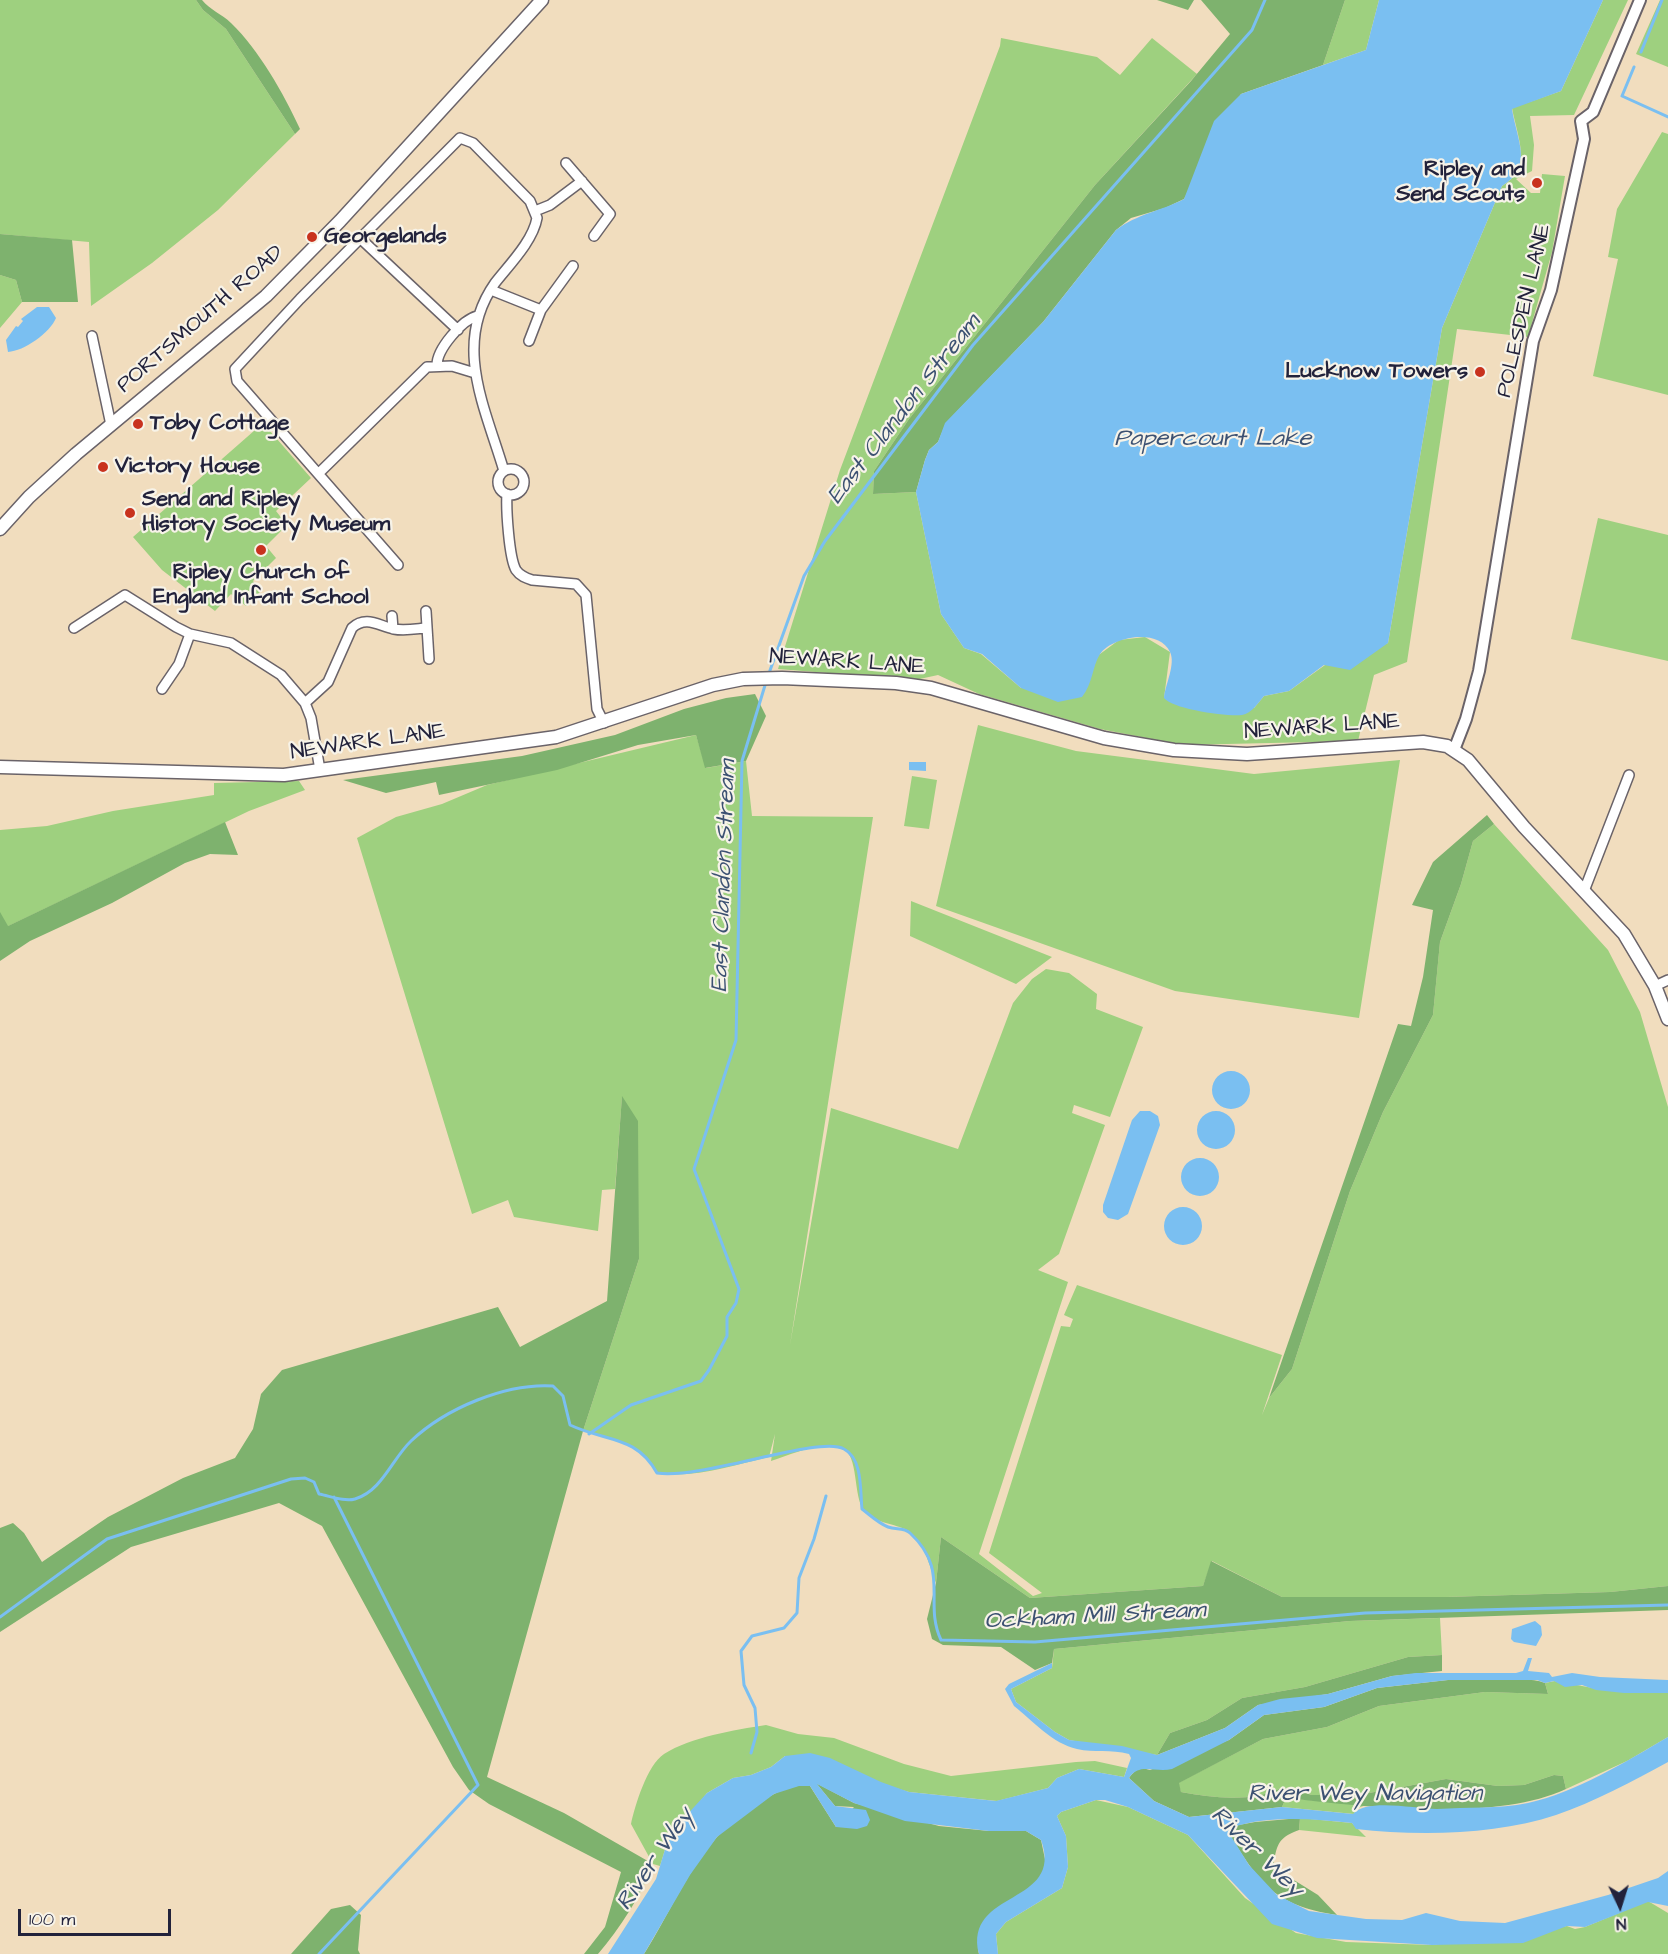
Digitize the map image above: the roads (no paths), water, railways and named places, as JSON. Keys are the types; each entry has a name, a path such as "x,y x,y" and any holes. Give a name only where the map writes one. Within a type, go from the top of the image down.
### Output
{"main road":[{"name":"PORTSMOUTH ROAD","path":"0,529 42,484 240,320 298,265 542,0"},
{"name":"NEWARK LANE","path":"0,767 284,775 531,741 604,723 699,689 757,678 896,683 931,688 1104,738 1174,750 1247,754 1423,742 1441,744 1468,760 1628,939 1655,986 1668,1019"}],"street":[{"name":"POLESDEN LANE","path":"1454,750 1466,719 1479,671 1533,341 1551,290 1584,139 1581,121 1593,112 1640,0"},
{"path":"398,565 237,381 237,366 458,139 473,142 530,201 535,211 534,228 490,290 477,316 473,357 475,373 504,471"},
{"path":"566,163 610,214 594,236"},
{"path":"535,211 550,205 582,181"},
{"path":"361,239 458,330"},
{"path":"529,341 541,310 573,266"},
{"path":"490,290 541,310"},
{"path":"437,365 438,354 467,321 477,316"},
{"path":"92,336 111,425"},
{"path":"319,473 427,367 437,365 475,373"},
{"path":"507,494 518,492 524,480 516,470 504,471 499,476 498,485 507,494 506,510 516,570 525,578 532,580 576,584 586,595 597,709 604,723"},
{"path":"74,628 125,595 190,634 231,644 281,675 305,703 311,718 320,770"},
{"path":"426,612 425,628 429,659"},
{"path":"392,615 393,629"},
{"path":"305,703 328,682 352,628 357,623 370,621 393,629 425,628"},
{"path":"162,689 179,664 190,634"},
{"path":"1584,891 1629,775"},
{"path":"1655,986 1668,980"}],"water":[{"name":"Papercourt Lake","path":"1379,0 1603,0 1561,91 1512,109 1521,162 1512,179 1502,186 1442,328 1388,643 1350,670 1324,665 1289,691 1264,696 1252,710 1242,715 1189,709 1164,698 1172,657 1164,644 1146,637 1125,639 1106,648 1097,659 1082,697 1058,702 1021,688 982,654 964,648 941,614 916,492 929,450 938,442 945,423 1043,322 1116,230 1132,220 1184,199 1214,121 1241,94 1366,50"},
{"path":"37,307 49,307 56,318 53,324 29,345 8,352 6,340 16,326 18,327 23,321 21,319"},
{"path":"909,762 926,762 926,771 909,770"},
{"path":"1231,1071 1245,1076 1250,1090 1245,1104 1231,1109 1217,1104 1212,1090 1217,1076"},
{"path":"1140,1111 1150,1111 1158,1116 1160,1125 1128,1214 1118,1220 1108,1218 1103,1212 1103,1205 1132,1120"},
{"path":"1216,1111 1230,1116 1235,1130 1230,1144 1216,1149 1202,1144 1197,1130 1202,1116"},
{"path":"1200,1158 1214,1163 1219,1177 1214,1191 1200,1196 1186,1191 1181,1177 1186,1163"},
{"path":"1183,1207 1197,1212 1202,1226 1197,1240 1183,1245 1169,1240 1164,1226 1169,1212"},
{"path":"1535,1621 1541,1626 1542,1635 1536,1646 1514,1642 1511,1639 1512,1629"},
{"name":"River Wey","path":"1528,1658 1532,1658 1528,1671 1549,1673 1552,1677 1572,1673 1600,1677 1668,1680 1668,1693 1624,1693 1596,1690 1582,1685 1565,1687 1554,1681 1545,1683 1537,1680 1448,1680 1377,1688 1324,1707 1264,1715 1229,1740 1172,1769 1138,1770 1129,1778 1154,1801 1189,1817 1282,1807 1353,1814 1369,1806 1380,1805 1437,1809 1505,1806 1528,1803 1564,1792 1600,1775 1668,1737 1668,1762 1585,1804 1533,1822 1483,1830 1405,1833 1356,1829 1352,1823 1277,1819 1233,1827 1229,1833 1249,1865 1277,1895 1309,1911 1366,1919 1402,1920 1426,1913 1460,1921 1505,1923 1608,1895 1658,1878 1668,1871 1668,1906 1648,1902 1585,1927 1567,1926 1523,1943 1432,1945 1317,1938 1272,1924 1188,1835 1128,1807 1105,1800 1096,1800 1061,1812 1057,1816 1066,1836 1068,1867 1062,1888 1006,1922 996,1934 998,1954 979,1954 978,1933 985,1918 1028,1888 1039,1877 1045,1861 1041,1840 1026,1831 989,1831 905,1821 854,1803 817,1784 835,1806 866,1810 870,1820 867,1826 857,1829 836,1827 810,1786 799,1786 774,1794 717,1837 690,1875 644,1954 608,1954 656,1879 667,1843 682,1820 707,1793 733,1778 751,1775 771,1767 785,1756 810,1753 830,1758 881,1782 909,1792 996,1801 1048,1788 1057,1778 1079,1769 1124,1777 1131,1758 1129,1754 1083,1750 1068,1746 1051,1737 1014,1706 1005,1689 1009,1684 1052,1663 1052,1668 1011,1689 1016,1702 1069,1740 1122,1746 1157,1755 1225,1728 1258,1705 1280,1699 1328,1694 1392,1676 1416,1673 1516,1673 1523,1671"}],"waterway":[{"name":"East Clandon Stream","path":"768,676 804,576 825,541 973,345 1252,30 1265,0"},
{"path":"1641,52 1662,0"},
{"path":"1634,67 1622,96 1668,117"},
{"name":"East Clandon Stream","path":"589,1434 631,1405 701,1381 727,1336 727,1317 736,1303 739,1289 694,1169 736,1040 742,761 766,682"},
{"name":"Ockham Mill Stream","path":"0,1617 107,1539 291,1479 305,1478 314,1482 319,1494 355,1499 380,1482 404,1448 441,1418 497,1393 535,1386 553,1386 563,1396 570,1425 630,1446 640,1452 657,1473 702,1470 811,1448 831,1446 844,1449 855,1460 858,1468 862,1509 884,1525 908,1531 930,1560 934,1586 934,1613 941,1640 1035,1642 1365,1613 1668,1605"},
{"path":"751,1753 757,1732 755,1708 744,1685 741,1651 752,1636 784,1628 797,1613 799,1578 814,1539 826,1496"},
{"path":"319,1954 478,1785 334,1497"}],"place":[{"name":"Ripley and Send Scouts","path":"1537,183"},
{"name":"Georgelands","path":"312,237"},
{"name":"Lucknow Towers","path":"1480,372"},
{"name":"Toby Cottage","path":"138,424"},
{"name":"Victory House","path":"103,467"},
{"name":"Send and Ripley History Society Museum","path":"130,513"},
{"name":"Ripley Church of England Infant School","path":"261,550"}],"water label":[{"name":"River Wey Navigation","path":"1365,1795"}]}
